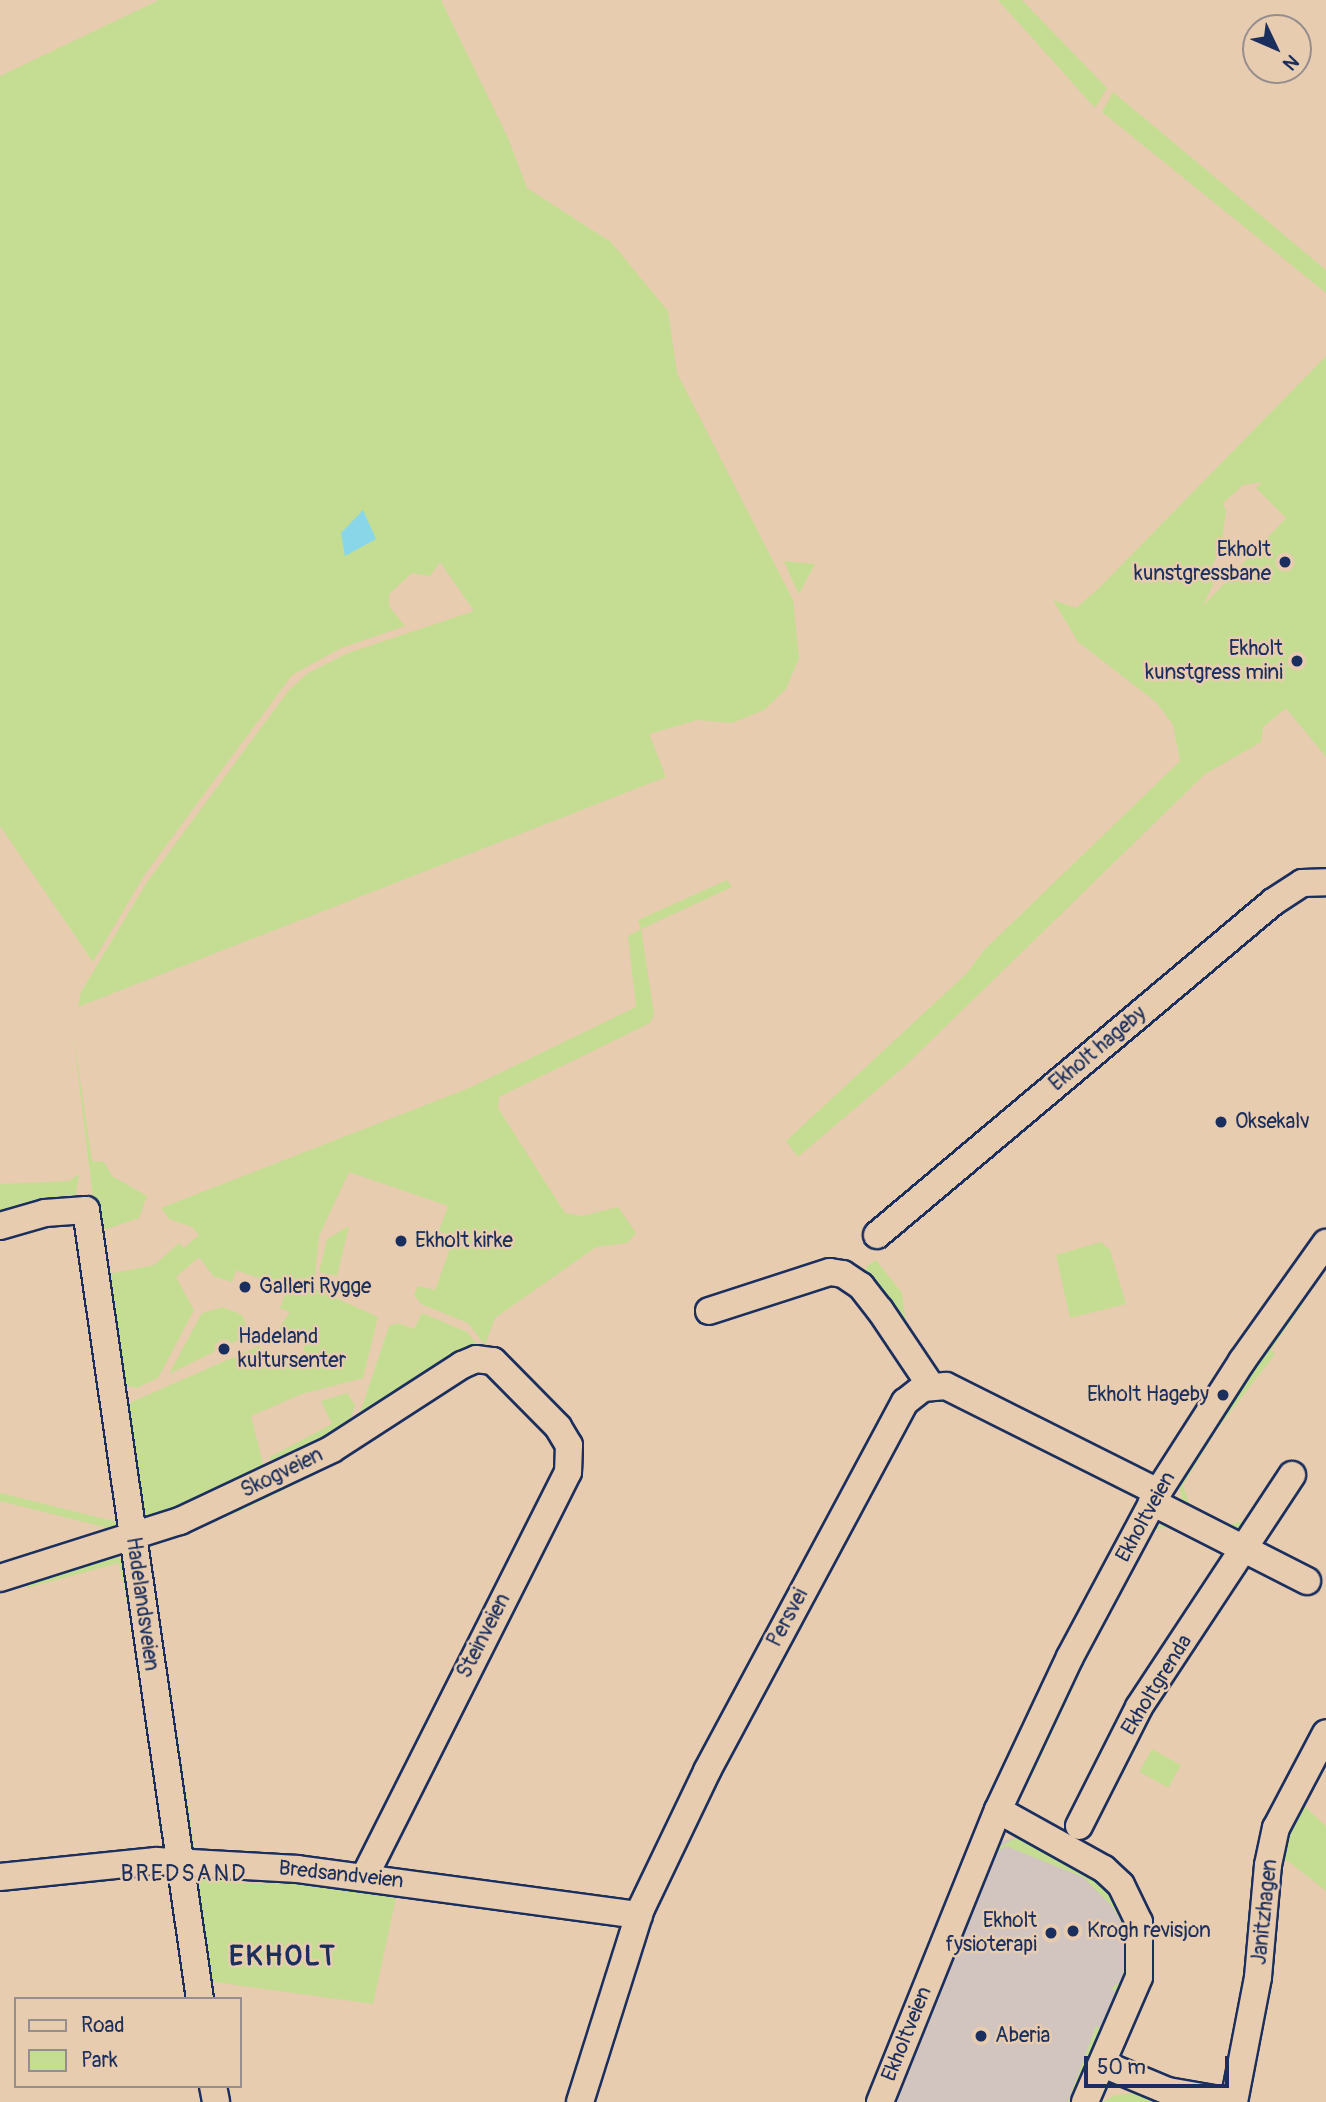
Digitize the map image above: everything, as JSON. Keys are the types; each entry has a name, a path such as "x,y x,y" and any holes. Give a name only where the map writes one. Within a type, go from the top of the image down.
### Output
{"street":[{"name":"Ekholt hageby","path":"877,1235 1273,902 1301,883 1326,882"},
{"name":"Hadelandsveien","path":"0,1226 45,1213 86,1210 200,1997"},
{"name":"Ekholtveien","path":"880,2102 998,1810 1070,1657 1155,1497 1242,1361 1326,1243"},
{"path":"709,1311 830,1272 843,1274 860,1286 880,1310 931,1386 946,1386 1307,1581"},
{"name":"Skogveien","path":"0,1578 180,1521 295,1469 476,1359 493,1361 535,1401"},
{"name":"Persvei","path":"580,2102 639,1915 707,1771 890,1427 905,1402 931,1386"},
{"name":"Steinveien","path":"365,1875 568,1472 569,1445 535,1401"},
{"name":"Ekholtgrenda","path":"1079,1826 1139,1707 1292,1475"},
{"name":"Janitzhagen","path":"1103,2064 1168,2091 1232,2102 1258,1977 1268,1865 1276,1828 1326,1733"},
{"path":"998,1810 1089,1857 1121,1885 1135,1912 1142,1949 1139,1977 1085,2102"},
{"name":"Bredsandveien","path":"0,1877 68,1866 181,1864 365,1875 639,1915"}],"shaded area":[{"path":"1017,1837 1048,1847 1118,1902 1132,1962 1073,2102 887,2102 984,1858 1000,1842"}],"green space":[{"path":"159,0 441,0 508,138 527,188 611,242 668,311 677,373 793,600 799,658 786,689 764,710 732,723 697,720 649,734 666,777 78,1007 81,992 147,882 289,690 308,673 348,653 474,611 440,562 430,576 412,573 389,594 389,606 405,626 341,648 292,675 145,874 93,962 0,826 0,76"},
{"path":"998,0 1022,0 1107,88 1095,108"},
{"path":"1113,92 1326,270 1326,293 1102,112"},
{"path":"1326,356 1326,757 1286,708 1263,727 1261,742 1205,774 906,1065 798,1157 786,1141 967,973 984,950 1180,761 1173,725 1156,702 1078,642 1053,600 1076,608 1099,588","holes":["1262,482 1256,488 1286,518 1203,606 1213,584 1210,569 1221,549 1226,511 1223,503 1243,485"]},
{"path":"784,561 815,564 799,594 794,584"},
{"path":"727,880 732,887 641,929 638,920"},
{"path":"641,929 654,1014 650,1023 499,1097 498,1108 565,1213 582,1216 618,1207 636,1233 627,1243 596,1247 495,1318 485,1345 468,1323 421,1304 414,1295 418,1286 435,1290 437,1285 454,1237 439,1231 448,1206 349,1172 319,1236 314,1284 316,1289 378,1317 363,1378 302,1394 251,1416 266,1476 215,1500 142,1520 127,1404 259,1346 272,1359 304,1353 303,1329 278,1330 290,1312 280,1308 287,1288 236,1270 232,1282 213,1276 199,1257 176,1277 194,1310 158,1378 137,1388 124,1385 104,1248 109,1274 154,1265 179,1243 184,1248 199,1235 192,1227 169,1219 161,1208 469,1088 636,1007 628,936"},
{"path":"73,1032 92,1161 104,1162 112,1176 147,1196 139,1218 107,1229 102,1229 95,1216"},
{"path":"79,1174 75,1200 0,1217 0,1184 69,1181"},
{"path":"349,1226 337,1276 319,1272 327,1239"},
{"path":"1101,1242 1110,1250 1126,1304 1070,1318 1056,1255"},
{"path":"876,1260 902,1293 907,1330 861,1278 867,1266"},
{"path":"1304,1302 1271,1350 1275,1354 1218,1428 1183,1485 1190,1506 1228,1525 1251,1519 1247,1528 1232,1535 1182,1504 1179,1481 1298,1303"},
{"path":"223,1307 242,1315 246,1324 238,1340 169,1374 202,1313"},
{"path":"422,1313 467,1332 480,1348 356,1425 389,1326 398,1323 414,1329"},
{"path":"481,1367 314,1475 240,1511 149,1547 158,1614 153,1608 146,1546 150,1541"},
{"path":"347,1393 355,1405 347,1430 272,1467 270,1457 332,1424 321,1401"},
{"path":"0,1493 117,1522 115,1530 0,1501"},
{"path":"1171,1522 1221,1545 1226,1557 1223,1562 1219,1549 1174,1526 1154,1530 1095,1641 1028,1784 1026,1779 1059,1706 1152,1528"},
{"path":"116,1555 127,1565 138,1626 132,1628 119,1563 27,1588 26,1578"},
{"path":"177,1732 195,1850 190,1853 171,1735"},
{"path":"1152,1749 1181,1765 1168,1788 1139,1772"},
{"path":"1303,1805 1326,1826 1326,1891 1288,1861 1276,1859 1279,1846"},
{"path":"1017,1837 1095,1874 1118,1902 1127,1921 1132,1962 1120,1997 1112,1988 1121,1981 1126,1958 1122,1923 1112,1906 1083,1877 1006,1846 991,1856 957,1943 989,1853"},
{"path":"208,1875 234,1877 234,1883 339,1884 397,1893 373,2004 207,1981 195,1895 199,1881"},
{"path":"1096,2026 1103,2031 1073,2102 1068,2102"},
{"path":"1136,2093 1169,2102 1103,2102 1115,2095"}],"water":[{"path":"363,510 376,539 345,556 341,533"}],"place":[{"name":"Ekholt kunstgressbane","path":"1285,562"},
{"name":"Ekholt kunstgress mini","path":"1297,661"},
{"name":"Oksekalv","path":"1221,1122"},
{"name":"Ekholt kirke","path":"401,1241"},
{"name":"Galleri Rygge","path":"245,1287"},
{"name":"Hadeland kultursenter","path":"224,1349"},
{"name":"Ekholt Hageby","path":"1223,1395"},
{"name":"Krogh revisjon","path":"1073,1931"},
{"name":"Ekholt fysioterapi","path":"1051,1933"},
{"name":"Aberia","path":"981,2036"}],"district":[{"name":"BREDSAND","path":"184,1874"},
{"name":"EKHOLT","path":"283,1957"}]}
